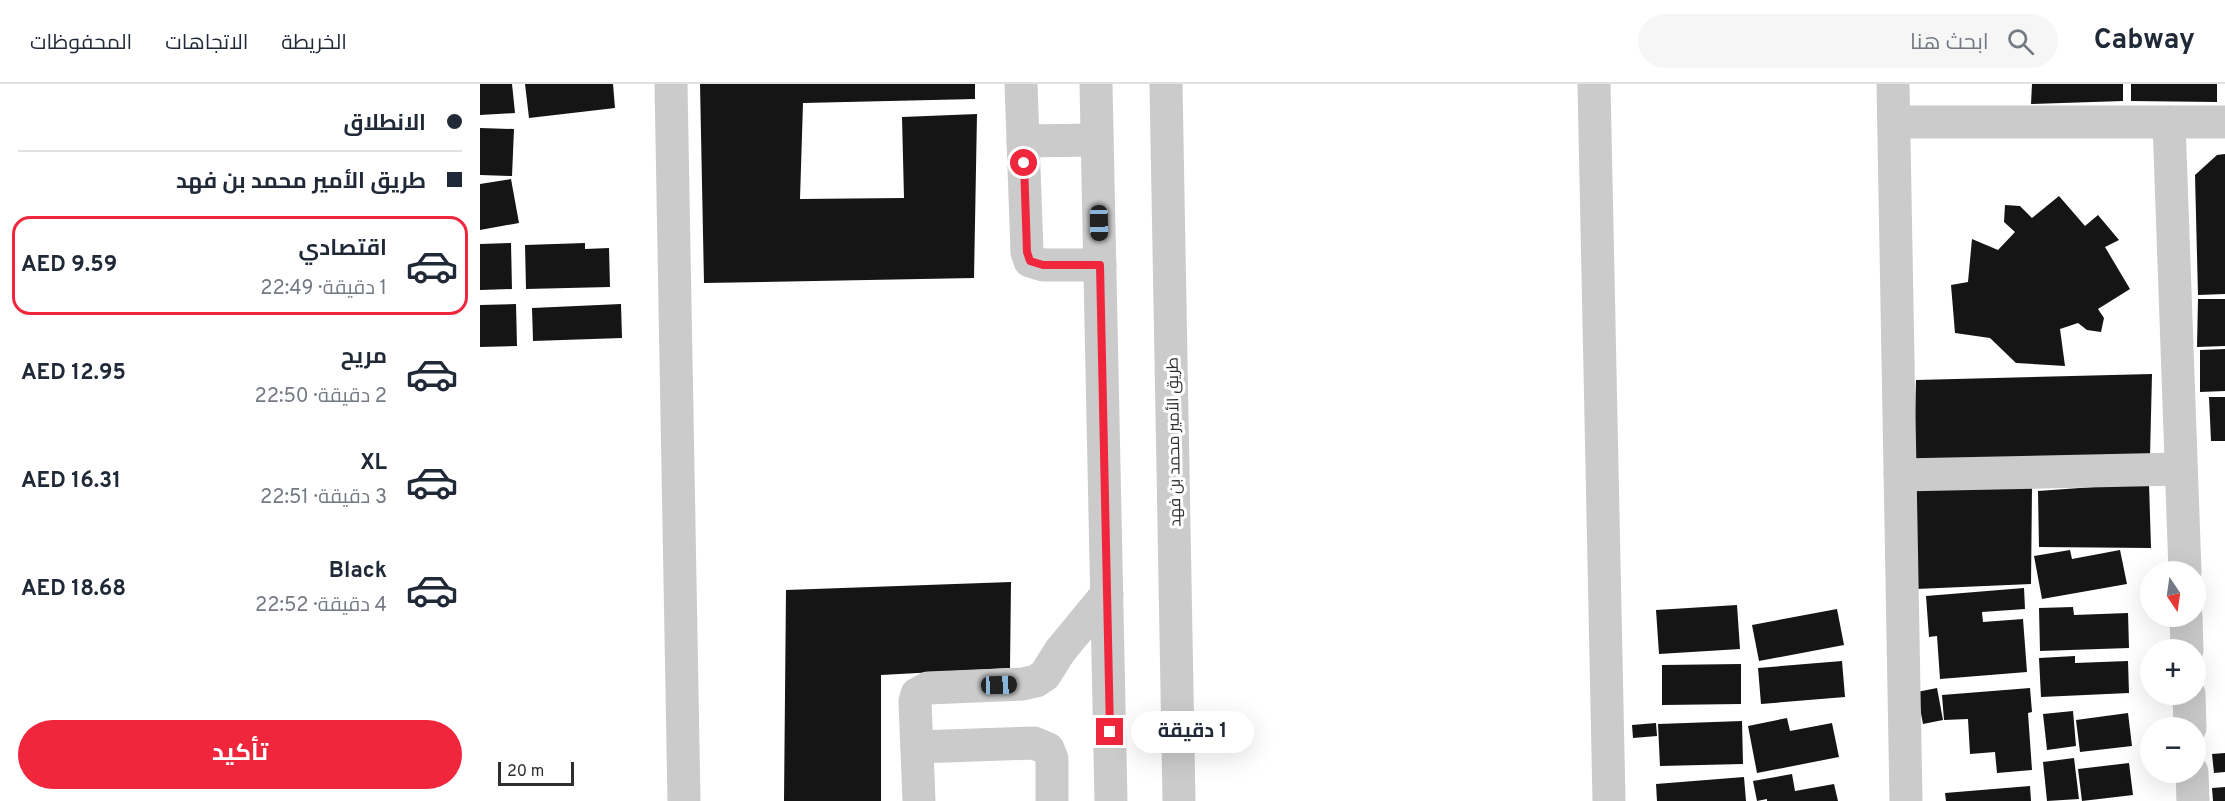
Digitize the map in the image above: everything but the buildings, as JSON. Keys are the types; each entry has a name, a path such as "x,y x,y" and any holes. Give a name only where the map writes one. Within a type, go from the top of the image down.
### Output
{"street":[{"path":"671,84 684,801"},
{"path":"1022,84 1027,252 1030,261 1043,265 1100,265"},
{"path":"1096,84 1111,801"},
{"name":"طريق الأمير محمد بن فهد","path":"1166,84 1179,801"},
{"path":"1594,84 1609,801"},
{"path":"1893,84 1906,801"},
{"path":"1894,122 2225,122"},
{"path":"2169,122 2185,561"},
{"path":"1023,141 1097,140"},
{"path":"1900,475 2181,469"},
{"path":"919,801 915,701 917,694 928,688 1023,684 1036,681 1045,675 1060,651 1107,594"},
{"path":"916,747 1034,743 1048,749 1052,759 1052,801"},
{"path":"2192,783 2193,801"}],"route":[{"path":"1024,163 1027,252 1030,261 1043,265 1100,265 1110,732"}]}
